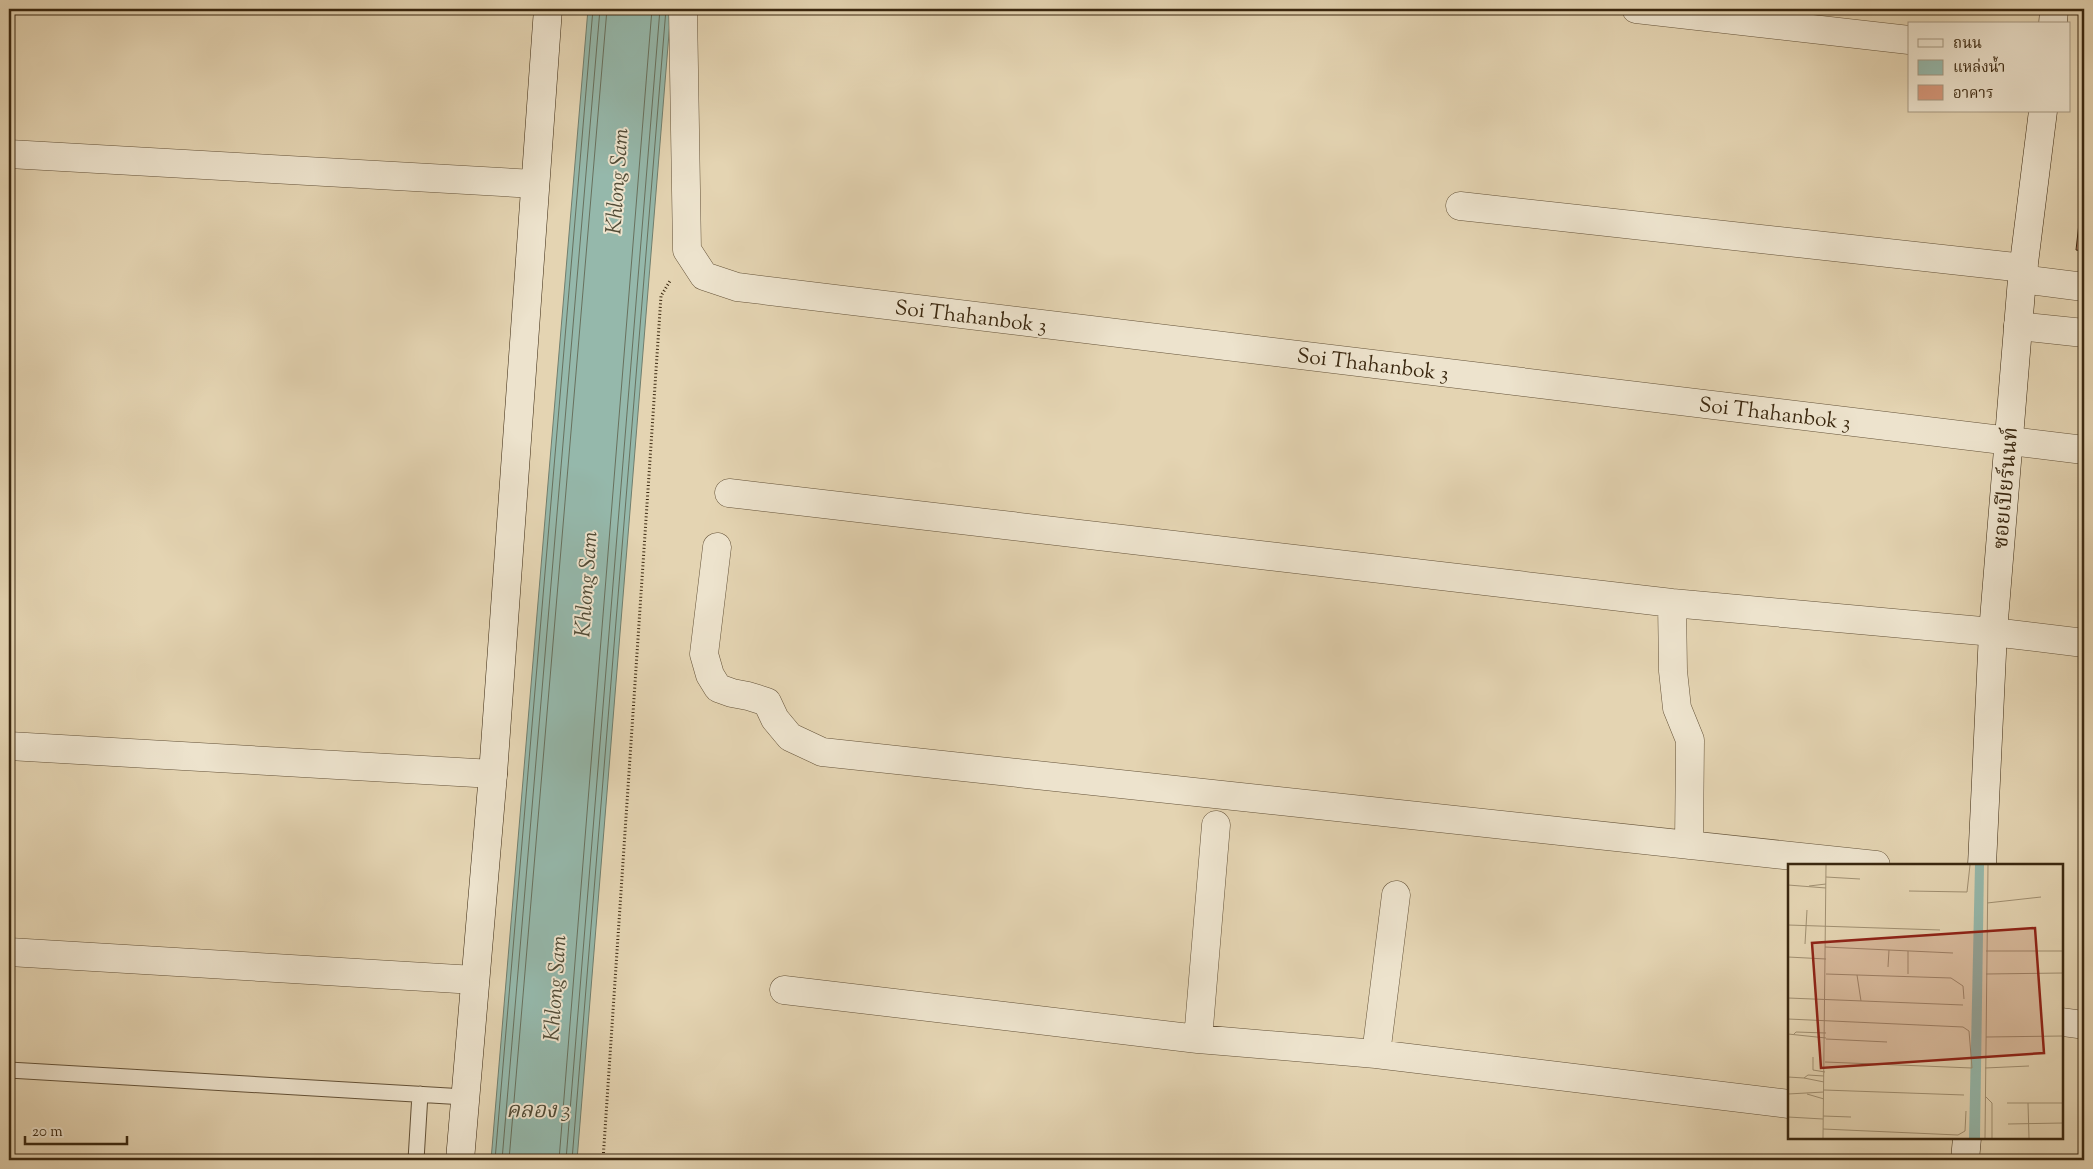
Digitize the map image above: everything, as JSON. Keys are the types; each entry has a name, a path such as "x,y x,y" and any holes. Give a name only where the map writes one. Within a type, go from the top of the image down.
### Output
{"street":[{"path":"460,1160 493,774 548,9"},
{"path":"683,9 687,250"},
{"path":"1636,9 1908,40"},
{"path":"2053,22 2054,9"},
{"name":"ซอยเปียร์นนท์","path":"1982,864 1993,632 2023,273 2043,112"},
{"path":"9,154 535,184"},
{"path":"1460,206 2023,273 2084,286"},
{"name":"Soi Thahanbok 3","path":"687,250 704,276 737,287 2084,450"},
{"path":"2018,326 2084,334"},
{"path":"729,493 1672,603 1993,632 2084,643"},
{"path":"717,547 704,654 710,675 718,688 767,702 775,719 790,737 822,752 1867,864"},
{"path":"1672,603 1672,671 1677,708 1690,740 1689,845"},
{"path":"9,746 493,774"},
{"path":"1198,1039 1216,825"},
{"path":"1376,1054 1396,895"},
{"path":"9,952 475,980"},
{"path":"784,990 1198,1039 1376,1054 1788,1104"},
{"path":"2063,1022 2084,1025"},
{"path":"1965,1160 1967,1139"}],"lane":[{"path":"9,1070 465,1097"},
{"path":"416,1160 420,1094"}],"path":[{"path":"603,1160 662,296 687,250"}],"water":[{"name":"คลอง 3","path":"588,9 671,9 577,1160 491,1160"}],"building":[{"path":"2084,179 2084,251 2076,250"}],"water label":[{"name":"Khlong Sam","path":"616,181"},
{"name":"Khlong Sam","path":"585,584"},
{"name":"Khlong Sam","path":"554,988"}]}
